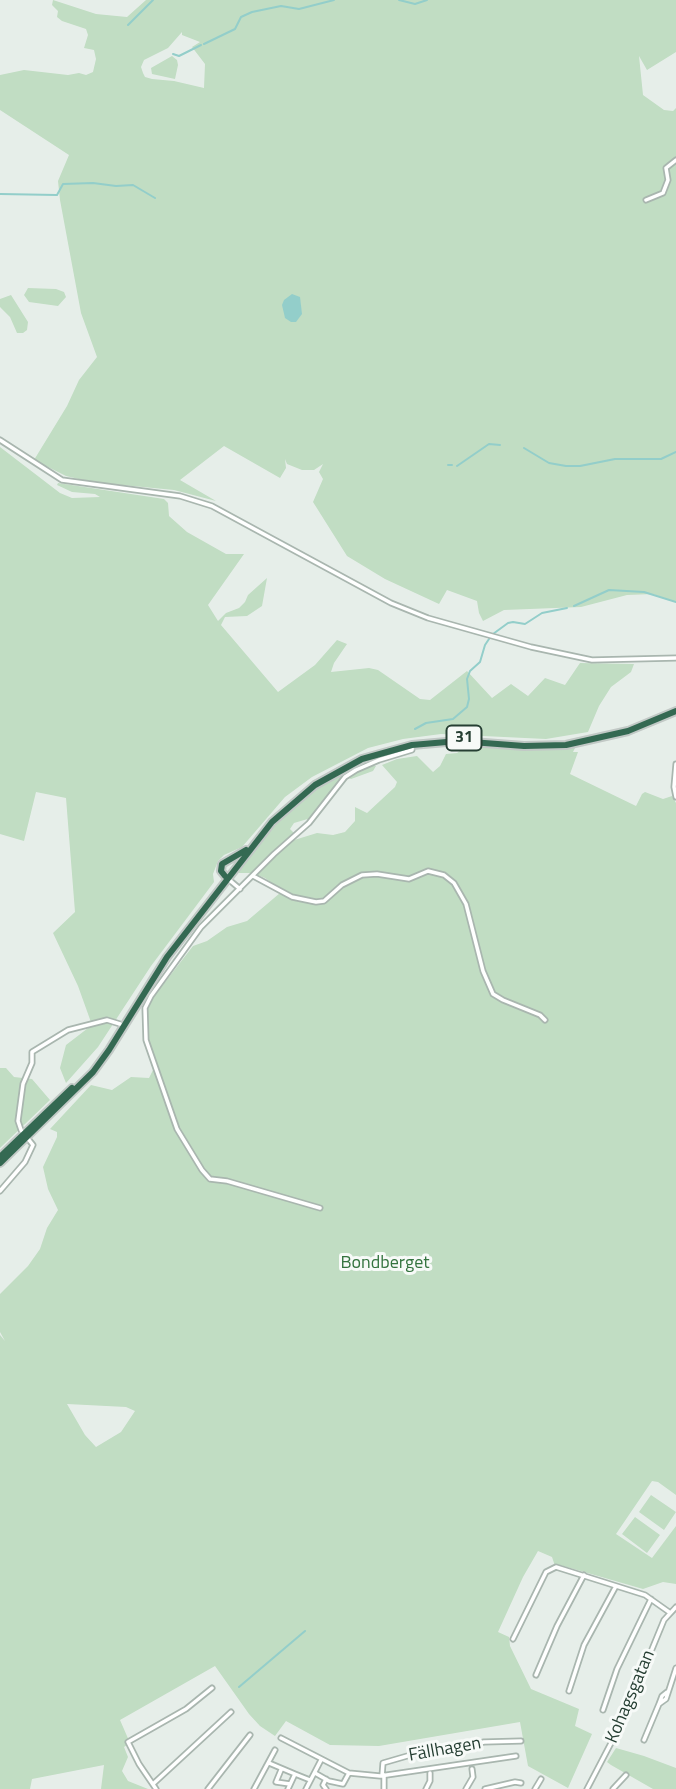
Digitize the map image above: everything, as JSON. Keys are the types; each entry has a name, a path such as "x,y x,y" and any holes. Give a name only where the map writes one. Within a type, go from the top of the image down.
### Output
{"highway":[{"name":"31","path":"0,1163 84,1076 102,1053 152,971 272,822 315,785 362,760 412,745 458,741 531,746 566,745 628,731 676,709"},
{"name":"31","path":"227,877 221,871 222,864 246,850 275,815 305,789 337,768 378,750 435,738 536,743 576,740 624,729 676,709"},
{"name":"31","path":"0,1157 83,1083 101,1062 160,966 227,877"}],"street":[{"path":"646,200 663,193 668,180 666,168 676,160"},
{"path":"0,440 62,480 180,496 212,506 391,603 428,618 531,648 592,660 676,658"},
{"path":"320,1208 227,1181 210,1179 202,1170 177,1129 146,1040 145,1008 201,927 309,823 350,773 386,757 412,751 412,745"},
{"path":"676,764 676,797"},
{"path":"253,876 292,897 316,902 324,901 342,885 362,875 377,874 409,879 428,871 444,875 454,883 466,904 483,971 493,994 540,1015 545,1020"},
{"path":"227,877 240,889"},
{"path":"0,1191 25,1163 32,1148 18,1121 23,1084 32,1063 32,1052 68,1030 107,1020 120,1024"},
{"path":"513,1639 549,1569 558,1567 650,1599 669,1612"},
{"path":"536,1675 557,1626 584,1575"},
{"path":"569,1691 584,1644 616,1586"},
{"path":"603,1710 617,1669 650,1599"},
{"name":"Kohagsgatan","path":"587,1789 612,1744 657,1634 669,1612 676,1606"},
{"path":"645,1740 659,1704 664,1702 676,1668"},
{"path":"156,1789 128,1742 186,1709 212,1688"},
{"path":"153,1784 231,1712"},
{"path":"208,1789 250,1735"},
{"name":"Fällhagen","path":"281,1738 349,1773 383,1776 516,1756"},
{"name":"Fällhagen","path":"383,1776 383,1763 414,1754 448,1751 484,1742 521,1741"},
{"path":"254,1789 275,1751"},
{"path":"306,1789 321,1760"},
{"path":"269,1763 310,1780"},
{"path":"466,1789 473,1777 472,1769"},
{"path":"281,1770 276,1782 289,1786 295,1774"},
{"path":"315,1773 342,1787 349,1773"},
{"path":"426,1789 430,1773"},
{"path":"613,1789 626,1775"},
{"path":"383,1776 384,1789"},
{"path":"326,1779 323,1785 326,1789"},
{"path":"535,1789 541,1779"},
{"path":"485,1789 521,1783"},
{"path":"500,1789 504,1784"}],"green space":[{"path":"53,0 96,14 127,17 146,0 676,0 676,52 647,70 639,56 643,95 664,110 673,111 676,108 676,602 653,594 627,595 581,607 504,610 483,621 477,601 447,590 439,604 385,579 347,556 313,502 323,479 319,472 323,464 314,470 302,470 287,464 285,459 286,468 280,478 224,446 180,480 216,501 174,490 91,482 66,476 34,460 67,406 79,380 97,357 81,313 60,200 58,181 69,155 0,110 0,75 24,70 68,75 86,75 93,72 96,59 94,50 84,48 88,35 86,29 62,21 57,17 58,11 52,5","holes":["182,32 182,35 200,42 192,47 205,64 204,88 152,79 145,77 143,73 141,67 144,60 168,48"]},
{"path":"172,56 178,65 175,79 152,74 151,68"},
{"path":"28,288 56,289 64,292 66,297 58,306 29,302 24,295"},
{"path":"11,295 28,322 27,330 23,333 17,333 10,317 0,307 0,299"},
{"path":"0,447 60,493 72,498 100,497 72,492 57,485 58,483 164,499 168,503 169,516 187,532 226,554 244,554 208,605 218,621 226,613 239,608 248,595 267,578 262,606 247,616 225,617 221,625 278,692 315,665 337,640 347,644 331,672 369,668 378,670 420,699 430,700 467,671 492,698 511,684 528,696 545,678 565,685 580,663 634,664 631,672 611,687 588,732 546,739 441,734 403,739 368,748 312,777 285,797 242,847 224,855 218,861 213,874 214,882 151,966 98,1047 66,1083 60,1068 66,1045 92,1025 78,986 53,933 75,912 66,798 36,792 24,841 0,834"},
{"name":"Bondberget","path":"465,747 575,748 573,752 578,752 570,774 636,806 645,792 663,799 672,796 676,803 676,1495 658,1482 652,1481 616,1534 652,1558 676,1526 676,1584 663,1582 643,1589 560,1565 560,1570 556,1569 552,1557 538,1551 523,1577 498,1632 509,1637 510,1646 531,1689 579,1709 575,1726 592,1734 568,1788 528,1766 520,1722 379,1746 330,1745 286,1721 275,1736 249,1714 215,1666 120,1720 130,1743 124,1747 128,1757 122,1771 128,1781 148,1789 101,1789 104,1765 32,1779 30,1789 0,1789 0,1335 5,1341 0,1332 0,1294 28,1266 40,1249 47,1228 58,1210 48,1189 43,1167 57,1137 57,1132 50,1129 91,1085 112,1090 131,1077 149,1078 154,1068 148,1040 148,1006 155,995 193,946 207,941 227,927 247,921 284,892 265,878 253,873 239,873 239,869 279,821 318,787 345,771 361,765 376,766 373,771 351,779 344,776 311,818 294,823 290,829 294,833 291,841 317,833 333,835 345,832 355,821 355,807 367,813 395,787 397,782 382,765 417,756 433,772 440,766 446,754 457,753","holes":["67,1404 126,1407 135,1411 121,1432 96,1447 85,1435"]},
{"path":"0,1068 6,1068 14,1077 32,1079 50,1100 0,1148"},
{"path":"651,1495 676,1512 664,1530 639,1512"},
{"path":"635,1517 660,1535 647,1553 622,1534"},
{"path":"616,1748 676,1768 676,1789 653,1789 611,1765 607,1762"}],"water":[{"path":"292,294 300,297 302,314 296,322 285,318 282,305"}],"waterway":[{"path":"128,25 153,0"},
{"path":"204,44 235,29 241,17 252,12 281,6 299,9 334,0"},
{"path":"399,0 415,4 427,0"},
{"path":"173,54 179,56 201,45"},
{"path":"0,194 57,195 63,184 93,183 133,185 155,198"},
{"path":"457,466 489,444 500,445"},
{"path":"524,448 549,463 566,466 615,459 661,459 676,452"},
{"path":"574,606 609,590 644,592 676,602"},
{"path":"493,634 508,623 525,624 542,613 567,608"},
{"path":"415,729 426,723 453,719 467,707 467,679 470,671 480,662 489,639"},
{"path":"239,1687 305,1631"}]}
